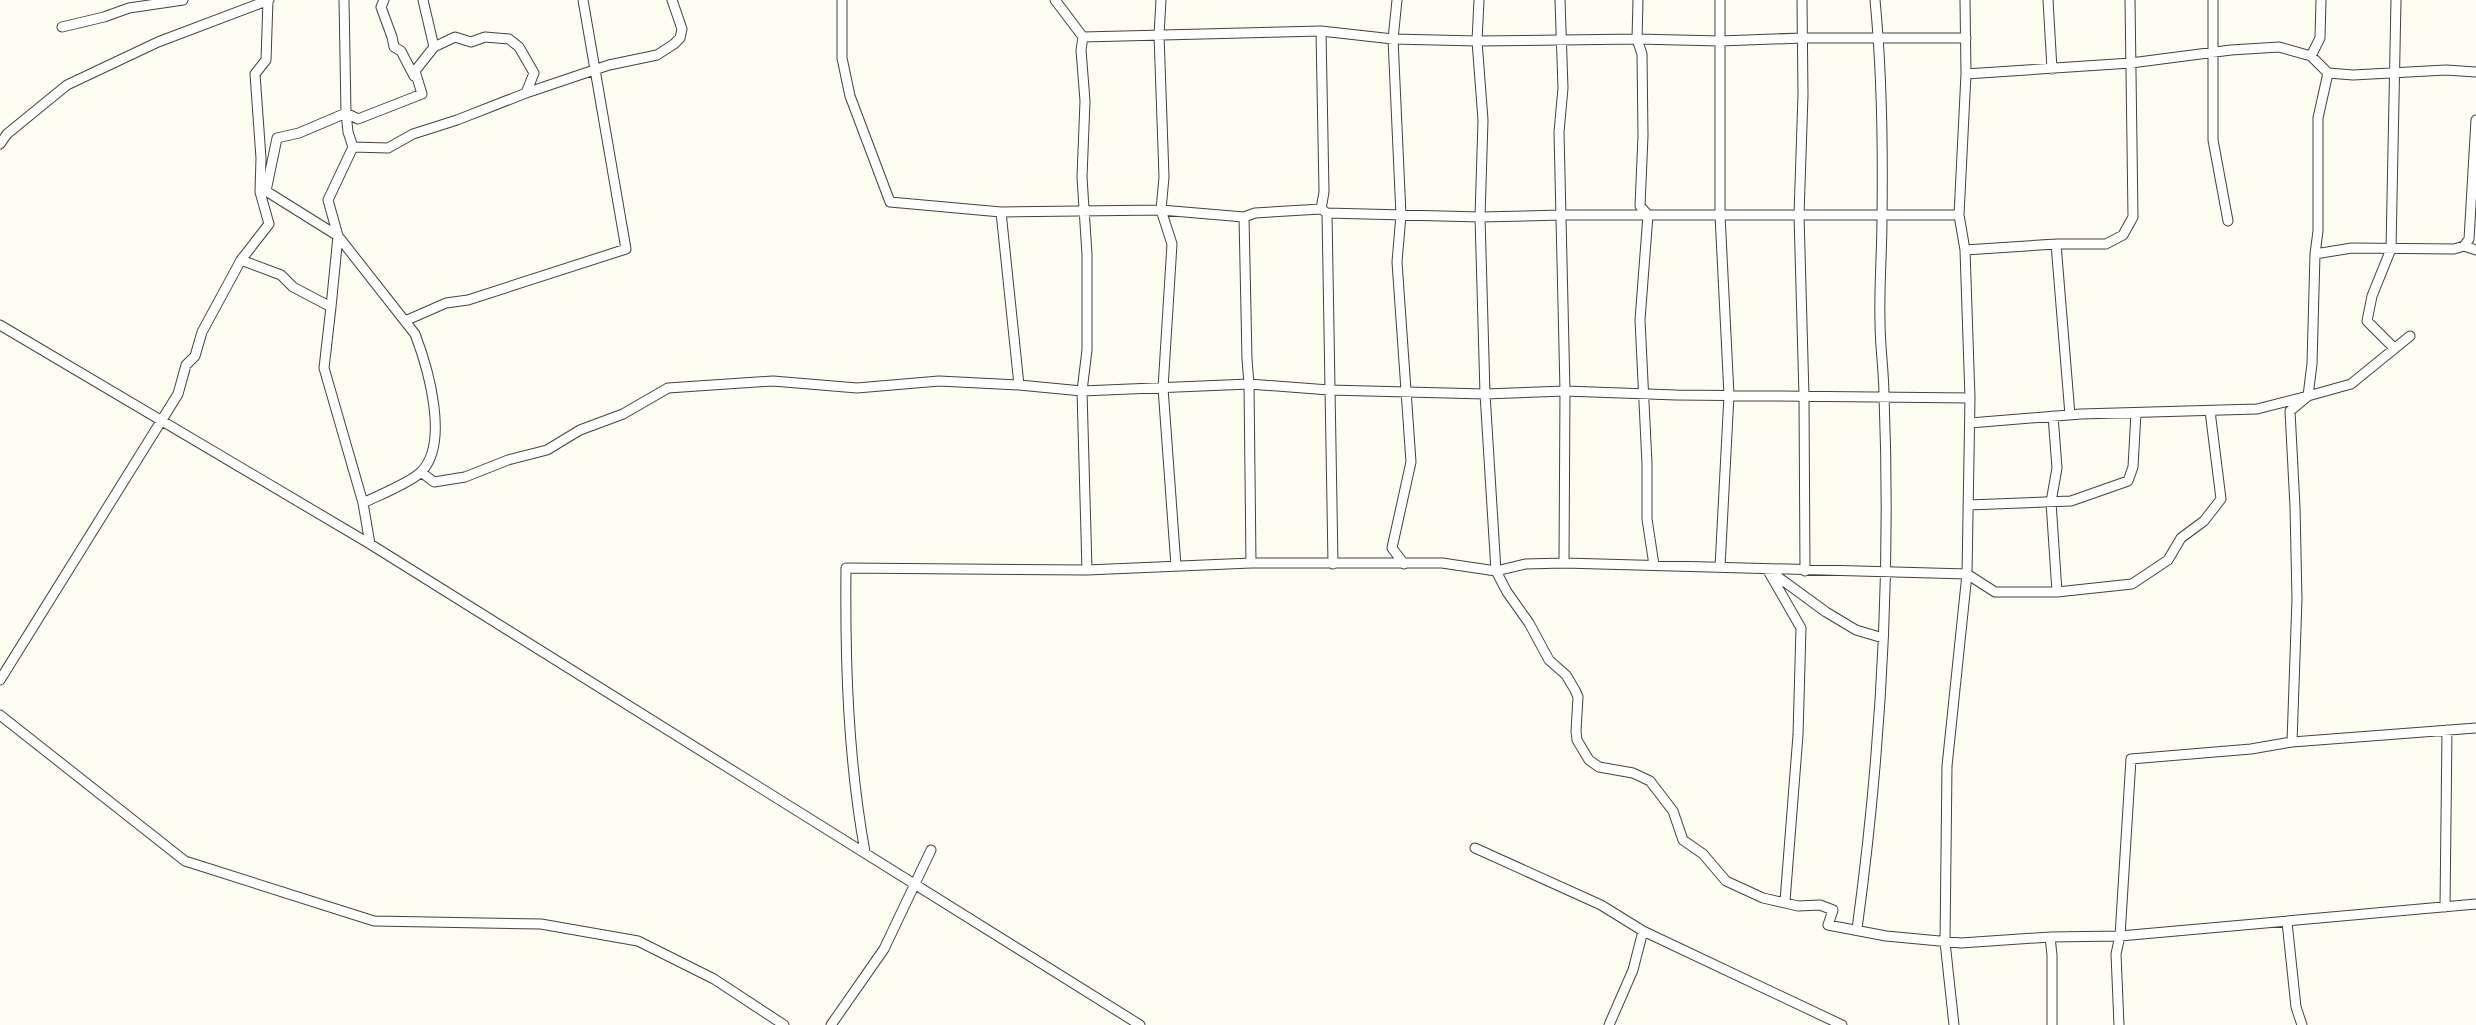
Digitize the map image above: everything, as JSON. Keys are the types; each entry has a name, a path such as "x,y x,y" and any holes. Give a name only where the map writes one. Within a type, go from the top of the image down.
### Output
{"street":[{"path":"62,27 128,8 183,0"},
{"path":"0,144 7,134 67,85 158,41 269,0 266,60 255,74 263,191 269,224 241,260 202,332 195,356 186,365 178,394 0,680"},
{"path":"344,0 346,113 348,132 354,146 328,200 338,236 324,368 362,503 370,544"},
{"path":"384,0 381,7 394,47 401,51 422,93"},
{"path":"423,0 434,47"},
{"path":"405,321 446,303 468,300 626,249 583,0"},
{"path":"354,146 388,148 413,134 526,93 594,70 657,55 680,38 680,19 671,0"},
{"path":"842,0 842,58 850,96 890,202 1001,212 1161,210 1244,217 1255,213 1324,211 1480,217 1959,215"},
{"path":"1055,0 1083,37 1082,177 1087,350 1082,391 1087,570"},
{"path":"1160,0 1164,177 1161,210 1172,244 1163,387 1177,566"},
{"path":"1397,0 1393,39 1401,215 1397,262 1411,461 1392,548 1404,564"},
{"path":"1479,0 1477,41 1483,120 1480,217 1485,394 1496,570 1549,660 1566,676 1575,690 1578,697 1577,740 1590,760 1599,767 1633,773 1650,780 1673,811 1683,840 1703,854 1726,881 1756,896 1798,906 1820,905 1833,911 1828,925 1886,936 1961,943 2120,936 2476,904"},
{"path":"1560,0 1563,88 1559,132 1566,391 1564,563"},
{"path":"1638,0 1637,39 1642,54 1643,136 1640,206 1648,215 1640,320 1647,519 1654,565"},
{"path":"1720,0 1720,215 1729,396 1720,567"},
{"path":"1802,0 1803,108 1799,215 1805,571"},
{"path":"1857,929 1870,835 1885,572 1885,397 1880,322 1882,215 1879,38 1875,0"},
{"path":"1954,1025 1945,942 1947,766 1966,574 1970,424 1965,250 1959,215 1966,75 1965,0"},
{"path":"2048,0 2052,69"},
{"path":"1965,250 2056,244 2106,244 2123,235 2133,217 2130,0"},
{"path":"2213,0 2213,140 2228,221"},
{"path":"2311,57 2320,38 2321,0"},
{"path":"2393,348 2367,321 2372,296 2391,248 2396,0"},
{"path":"1083,37 1321,31 1393,39 1477,41 1966,38"},
{"path":"1321,31 1333,564"},
{"path":"422,93 415,71 434,47 455,37 471,42 485,37 509,39 519,47 534,73 526,93"},
{"path":"1966,75 2131,64 2213,52 2278,47 2311,57 2328,73 2353,75 2446,70 2476,72"},
{"path":"2292,742 2297,599 2290,411 2308,396 2312,364 2320,165 2318,118 2328,73"},
{"path":"263,191 277,138 299,133 346,113 358,119 422,93"},
{"path":"2315,254 2352,248 2454,249 2463,246 2469,239 2474,200 2476,120"},
{"path":"263,191 338,236 415,334 422,351 436,423 434,447 421,472 362,503"},
{"path":"1001,212 1019,385"},
{"path":"1244,217 1247,359 1250,384 1251,563"},
{"path":"2056,244 2070,415"},
{"path":"2463,246 2476,250"},
{"path":"241,260 281,275 293,287 331,307"},
{"path":"0,325 370,544 1140,1025"},
{"path":"1970,424 2070,415 2257,409 2351,384 2410,336"},
{"path":"421,472 434,482 465,477 508,460 547,450 580,430 623,414 668,388 773,381 857,388 939,381 1082,391 1250,384 1329,390 1485,394 1566,391 1729,396 1970,398"},
{"path":"865,852 854,792 845,645 846,568 1087,570 1306,562 1442,563 1496,570 1525,564 1564,563 1966,574 1995,592 2057,592 2132,584 2168,560 2181,538 2204,521 2221,499 2210,411"},
{"path":"1968,505 2071,501 2128,481 2133,467 2136,413"},
{"path":"2053,416 2057,468 2051,502 2057,592"},
{"path":"1767,569 1801,628 1798,735 1785,901"},
{"path":"1767,569 1856,630 1883,638"},
{"path":"0,715 186,861 374,921 541,923 638,941 714,979 784,1025"},
{"path":"2119,1025 2116,954 2120,936 2131,759 2251,750 2292,742 2476,728"},
{"path":"2445,907 2447,730"},
{"path":"1475,848 1601,905 1643,931 1842,1025"},
{"path":"831,1025 884,949 931,850"},
{"path":"2287,922 2296,1007 2302,1025"},
{"path":"1609,1025 1633,970 1643,931"},
{"path":"2050,937 2052,1025"}]}
